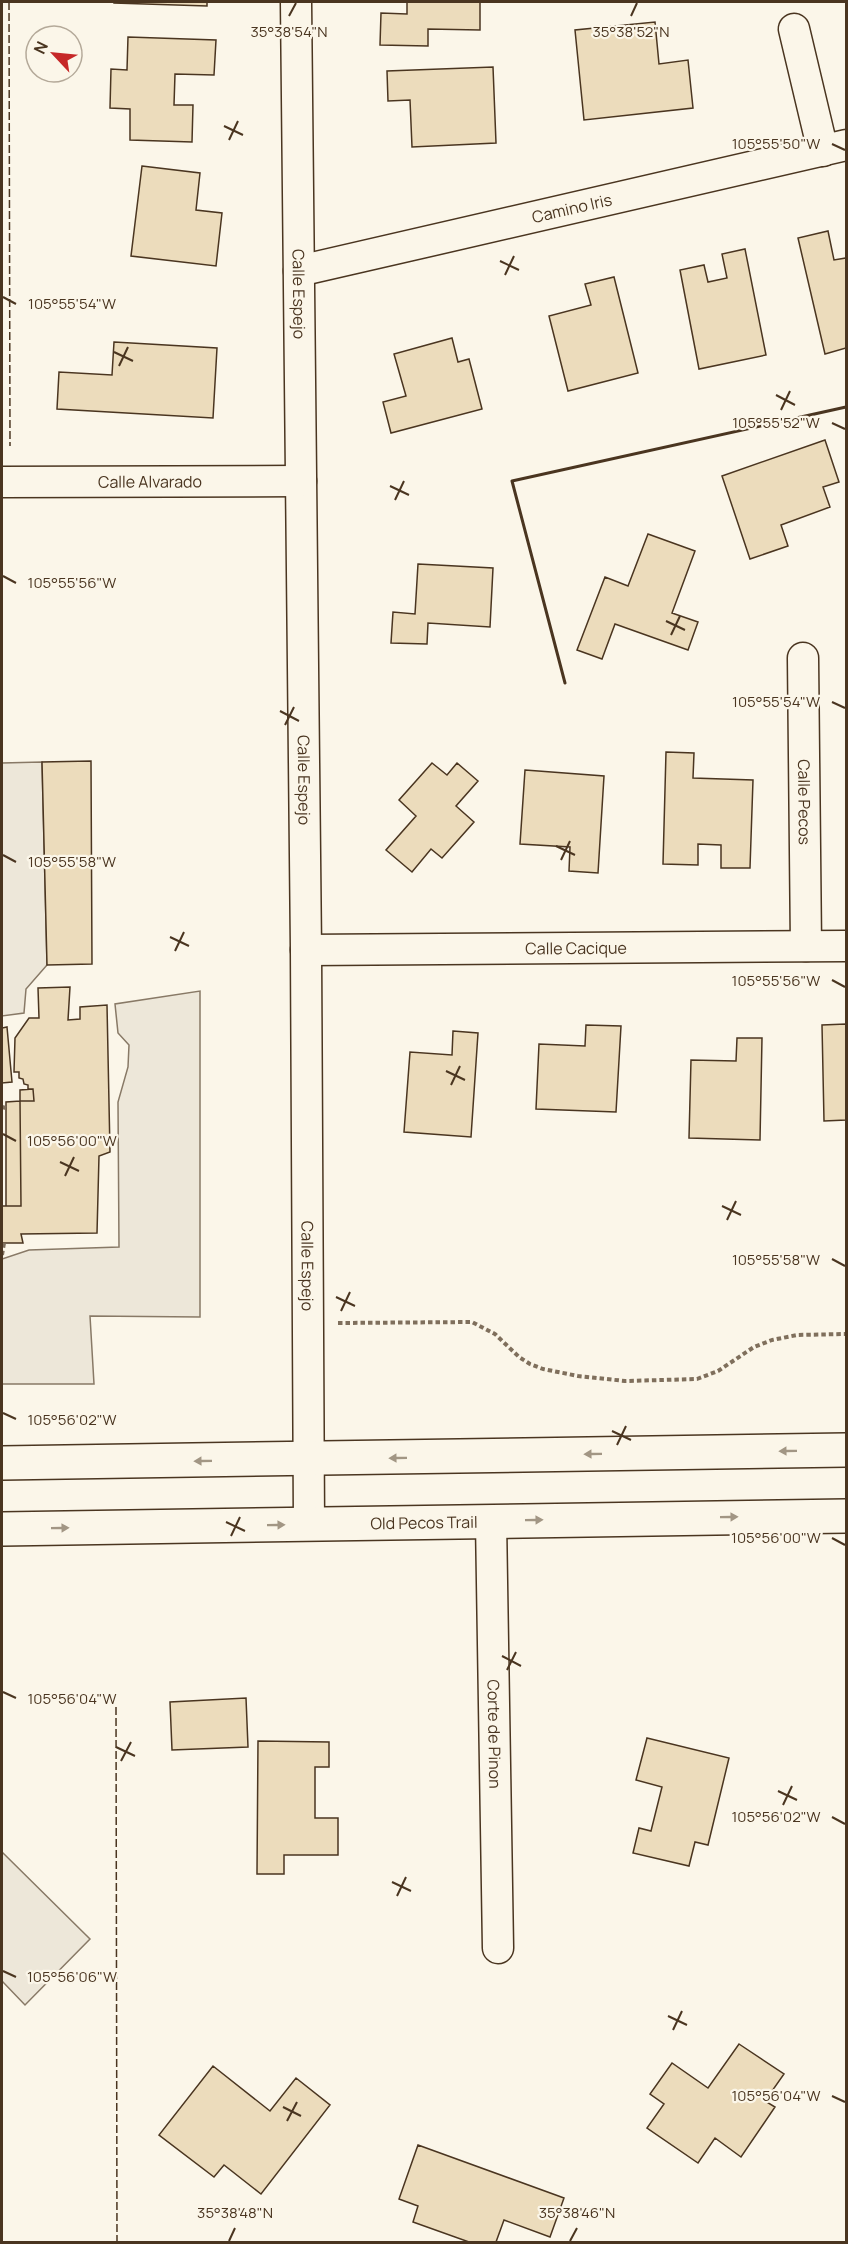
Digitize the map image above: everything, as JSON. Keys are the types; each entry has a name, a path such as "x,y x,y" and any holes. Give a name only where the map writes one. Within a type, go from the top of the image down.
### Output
{"main road":[{"path":"2,1463 846,1450"},
{"name":"Old Pecos Trail","path":"2,1529 846,1516"}],"street":[{"name":"Calle Espejo","path":"296,2 306,950 309,1524"},
{"path":"794,29 835,148"},
{"name":"Camino Iris","path":"299,271 835,148"},
{"name":"Calle Alvarado","path":"2,482 301,481"},
{"name":"Calle Pecos","path":"803,658 806,946"},
{"name":"Calle Cacique","path":"306,950 846,946"},
{"name":"Corte de Pinon","path":"491,1521 498,1948"}],"path":[{"path":"2,1255 4,1242"},
{"path":"308,1325 472,1322 495,1334 519,1357 530,1364 578,1376 625,1381 697,1379 718,1371 754,1347 772,1340 796,1335 846,1334"}],"shaded area":[{"path":"42,762 47,965 26,989 24,1013 2,1016 2,763"},
{"path":"200,991 200,1317 90,1316 94,1384 2,1384 2,1259 29,1250 119,1247 118,1102 128,1067 129,1045 118,1033 115,1004"},
{"path":"2,1852 90,1939 25,2005 2,1981"}],"building":[{"path":"207,2 207,6 114,3"},
{"path":"407,2 480,2 480,30 428,29 428,46 380,45 381,13 407,14"},
{"path":"655,22 659,64 688,60 693,108 584,120 575,30"},
{"path":"128,37 216,40 214,75 175,74 174,105 193,105 192,142 130,140 130,109 110,108 111,69 127,70"},
{"path":"493,67 496,143 412,147 410,100 388,101 387,71"},
{"path":"142,166 200,173 196,210 222,213 216,266 131,256"},
{"path":"828,231 834,260 846,258 846,348 825,354 798,238"},
{"path":"745,249 766,355 699,369 680,270 704,265 708,282 727,278 722,254"},
{"path":"614,277 638,373 568,391 549,316 591,305 585,284"},
{"path":"452,338 458,362 469,359 482,409 391,433 383,402 406,396 394,354"},
{"path":"114,342 217,348 213,418 57,409 59,372 112,375"},
{"path":"825,440 839,482 823,487 830,507 781,525 788,546 750,559 722,476"},
{"path":"648,534 695,551 672,613 698,622 688,650 615,624 602,659 577,650 605,577 628,586"},
{"path":"418,564 493,568 490,627 428,623 427,644 391,643 393,612 415,614"},
{"path":"666,752 694,753 693,778 753,780 750,868 721,868 721,845 698,844 698,865 663,864"},
{"path":"91,761 92,964 47,965 42,762"},
{"path":"432,763 447,775 457,763 478,781 456,806 474,822 442,858 431,849 412,872 386,850 416,816 399,800"},
{"path":"525,770 604,776 598,873 569,871 570,847 520,844"},
{"path":"70,987 68,1020 80,1019 80,1007 107,1005 110,1152 99,1156 97,1233 21,1234 23,1243 2,1243 2,1206 21,1206 20,1101 34,1101 33,1089 28,1089 28,1085 19,1078 19,1072 14,1072 15,1038 29,1018 39,1018 38,988"},
{"path":"846,1024 846,1120 824,1121 822,1025"},
{"path":"586,1025 621,1026 616,1112 536,1109 539,1044 585,1046"},
{"path":"7,1027 12,1082 2,1083 2,1028"},
{"path":"453,1031 478,1033 471,1137 404,1132 410,1052 452,1055"},
{"path":"737,1038 762,1038 760,1140 689,1138 691,1060 736,1061"},
{"path":"33,1089 34,1101 20,1101 20,1090"},
{"path":"20,1101 21,1206 6,1206 6,1102"},
{"path":"246,1698 248,1747 172,1750 170,1702"},
{"path":"647,1738 729,1758 708,1845 695,1842 689,1866 633,1853 639,1828 651,1831 662,1787 636,1780"},
{"path":"258,1741 329,1742 329,1767 315,1767 315,1818 338,1818 338,1855 284,1855 284,1874 257,1874"},
{"path":"739,2044 784,2074 765,2101 775,2107 741,2157 715,2138 698,2163 647,2128 664,2104 650,2094 672,2063 708,2088"},
{"path":"213,2066 270,2111 296,2078 330,2105 261,2194 224,2165 214,2177 159,2135"},
{"path":"418,2145 564,2198 550,2237 504,2220 496,2242 469,2242 413,2222 418,2206 399,2199"}],"fence":[{"path":"9,2 10,446"},
{"path":"116,1707 117,2242"}],"wall":[{"path":"565,683 512,481 846,407"}]}
